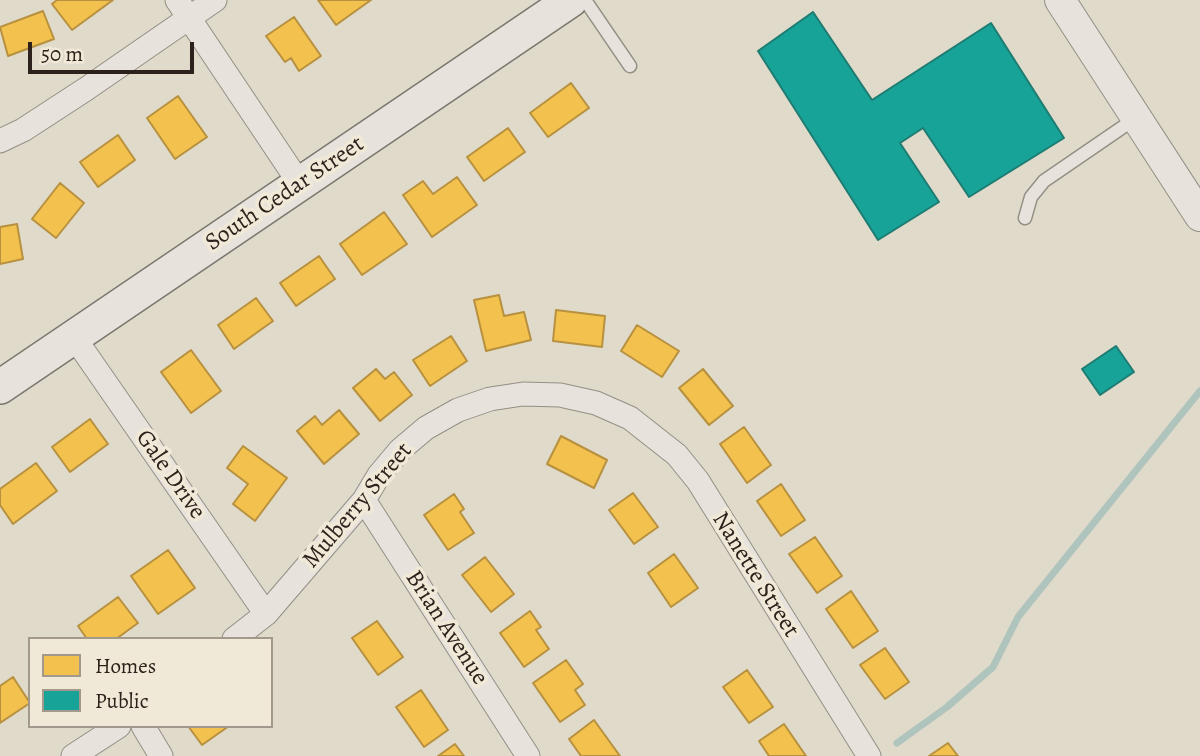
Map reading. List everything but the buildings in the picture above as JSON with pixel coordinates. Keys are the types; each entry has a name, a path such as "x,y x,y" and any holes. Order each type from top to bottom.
{"main road":[{"name":"South Cedar Street","path":"0,387 571,0"}],"street":[{"path":"0,141 55,110 183,9 215,0"},
{"path":"1060,0 1200,216"},
{"path":"183,9 300,184"},
{"name":"Gale Drive","path":"74,337 266,614"},
{"name":"Mulberry Street","path":"237,637 266,614 364,500 379,475 400,450 426,428 458,410 490,399 523,394 560,395 596,403 621,413"},
{"name":"Nanette Street","path":"621,413 655,435 677,455 698,481 869,756"},
{"name":"Brian Avenue","path":"364,500 528,756"},
{"path":"73,756 116,728"},
{"path":"144,728 161,756"}],"lane":[{"path":"585,0 630,66"},
{"path":"1025,218 1031,197 1044,181 1136,118"}],"waterway":[{"path":"897,743 947,707 993,667 1018,617 1200,391"}]}
